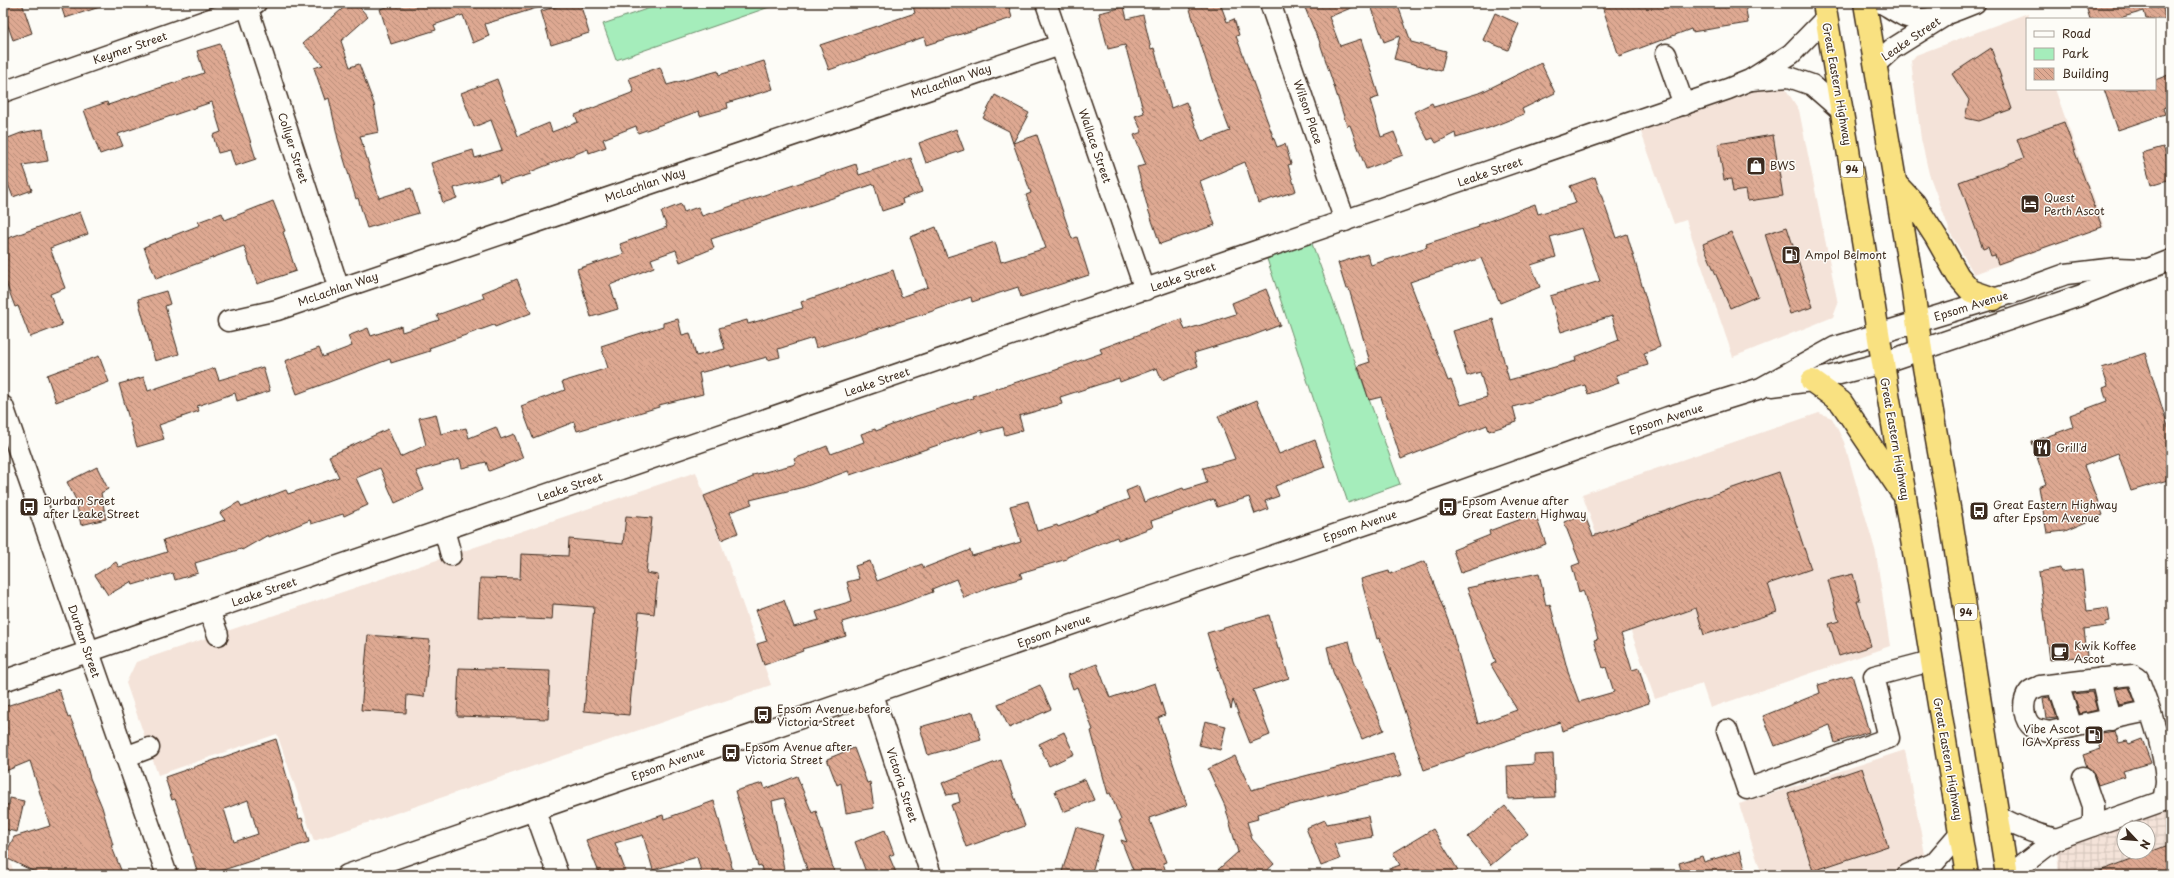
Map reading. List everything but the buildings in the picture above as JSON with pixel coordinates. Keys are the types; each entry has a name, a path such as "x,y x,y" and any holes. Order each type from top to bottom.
{"highway":[{"name":"94","path":"1866,3 1918,322 1921,350 1951,519 2007,875"},
{"name":"Great Eastern Highway","path":"1825,11 1843,112 1882,363 1906,497 1931,661 1967,875"},
{"path":"1895,183 1914,203 1936,236 1958,276 1971,291 1994,299"},
{"path":"1812,382 1841,402 1906,497"}],"street":[{"name":"Wallace Street","path":"1046,3 1145,290"},
{"name":"Wilson Place","path":"1270,3 1345,221"},
{"name":"Leake Street","path":"1882,3 1905,16 1918,18 1947,14"},
{"name":"Leake Street","path":"1876,64 1892,50 1947,14 1975,3"},
{"name":"Keymer Street","path":"3,92 252,5"},
{"name":"Collyer Street","path":"252,5 339,289"},
{"name":"Leake Street","path":"3,681 1684,105 1750,80 1791,54 1825,11"},
{"name":"McLachlan Way","path":"228,321 276,310 1060,44"},
{"path":"1666,54 1684,105"},
{"name":"Leake Street","path":"1750,80 1789,77 1812,85 1843,112"},
{"name":"Epsom Avenue","path":"347,875 535,811 758,732 873,694 1139,601 1411,509 1668,417 1761,388 1812,382 1882,363 2079,296 2144,269 2171,260"},
{"name":"Epsom Avenue","path":"1761,388 1835,347 1994,299 2066,274 2116,268 2144,269"},
{"name":"Durban Street","path":"3,406 167,875"},
{"path":"444,530 451,555"},
{"path":"209,610 218,635"},
{"path":"1727,730 1747,789 1889,738 1874,676 1931,661"},
{"path":"2015,875 2021,866 2056,839 2167,800 2164,761 2138,678 2133,675 2101,678 2040,686 2030,690 2025,699 2024,712 2028,723 2035,729 2049,732 2148,711"},
{"path":"2101,678 2111,720"},
{"path":"2058,684 2072,727"},
{"name":"Victoria Street","path":"873,694 932,875"},
{"path":"125,757 149,748"},
{"path":"2083,777 2093,806 2093,826"},
{"path":"535,811 558,875"},
{"path":"1998,816 2012,825 2056,839"},
{"path":"1907,875 1934,863 1960,833"}],"shaded area":[{"path":"2028,13 2030,18 2026,18 2026,90 2055,90 2104,227 1974,274 1951,234 1929,174 1921,139 1911,61 1916,55"},
{"path":"1771,66 1799,110 1838,304 1833,317 1733,357 1686,220 1674,224 1638,124"},
{"path":"1819,413 1832,418 1844,442 1876,553 1890,646 1710,708 1702,684 1655,699 1582,494"},
{"path":"696,472 771,685 314,841 277,734 158,775 126,683 136,662"},
{"path":"1905,750 1929,875 1762,875 1739,804"},
{"path":"2171,798 2171,875 2059,875 2056,839"},
{"path":"3,842 15,875 3,875"}],"green space":[{"path":"664,3 781,3 616,60 603,24"},
{"path":"1311,241 1400,484 1348,503 1266,256"}],"place":[{"name":"BWS","path":"1756,166"},
{"name":"Quest Perth Ascot","path":"2030,204"},
{"name":"Ampol Belmont","path":"1791,255"},
{"name":"Grill'd","path":"2042,448"},
{"name":"Durban Sreet after Leake Street","path":"29,507"},
{"name":"Epsom Avenue after Great Eastern Highway","path":"1448,507"},
{"name":"Great Eastern Highway after Epsom Avenue","path":"1979,511"},
{"name":"Kwik Koffee Ascot","path":"2060,652"},
{"name":"Epsom Avenue before Victoria Street","path":"763,715"},
{"name":"Vibe Ascot IGA Xpress","path":"2094,735"},
{"name":"Epsom Avenue after Victoria Street","path":"731,753"}]}
